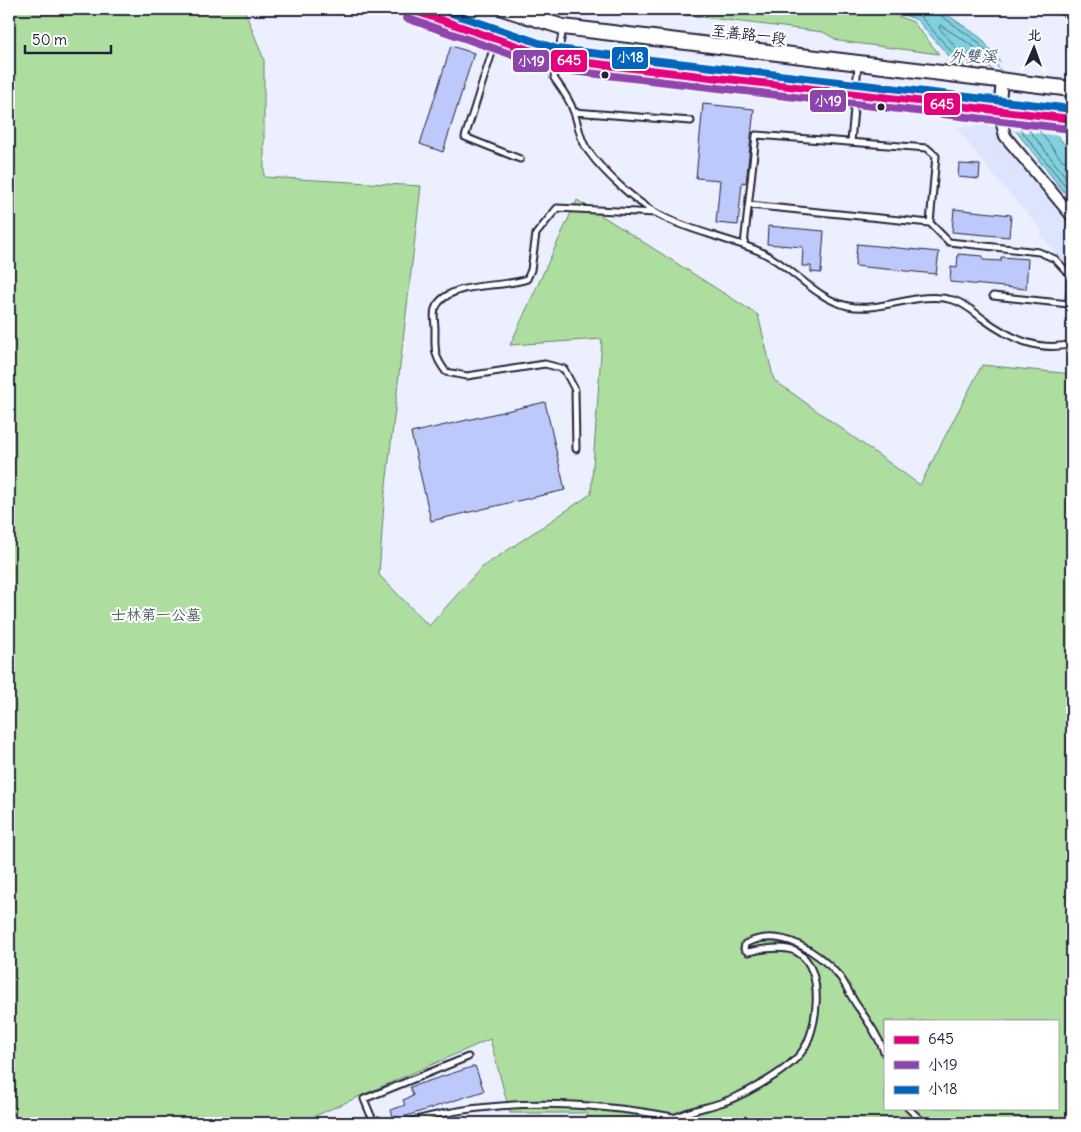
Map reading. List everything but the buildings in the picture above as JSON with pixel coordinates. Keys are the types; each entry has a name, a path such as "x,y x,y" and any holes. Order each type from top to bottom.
{"main road":[{"path":"410,9 556,59 1072,119"},
{"name":"至善路一段","path":"505,9 563,27 1002,82 1072,89"}],"street":[{"path":"1002,82 999,112 1005,136 1072,216"}],"lane":[{"path":"1056,9 1072,15"},
{"path":"563,27 554,78 574,112 578,131 588,151 612,177 656,213 683,226 766,254 832,301 849,306 893,304 914,299 952,300 962,304 1004,334 1020,342 1041,345 1072,344"},
{"path":"497,40 465,137 520,159"},
{"path":"851,142 858,64"},
{"path":"574,112 691,121"},
{"path":"744,245 756,135 927,148 936,156 930,223"},
{"path":"749,205 930,223 949,242 1039,252 1055,259 1070,275 1069,304 993,296"},
{"path":"576,450 575,390 564,369 545,364 467,376 446,372 436,359 434,310 446,295 465,288 516,283 527,279 531,270 536,234 557,208 656,213"},
{"path":"664,1123 674,1117 739,1097 787,1066 801,1054 812,1037 816,1013 816,986 805,960 797,952 782,949 748,952 744,949 745,944 753,939 764,937 786,940 804,946 818,955 841,978 880,1040 884,1051"},
{"path":"374,1123 364,1099 468,1057"},
{"path":"405,1123 432,1115 514,1104 617,1107 674,1117"},
{"path":"910,1110 924,1123"}],"shaded area":[{"path":"1002,125 1072,206 1072,271 1041,236 1041,229 988,169 957,128"}],"green space":[{"name":"士林第一公墓","path":"9,9 244,9 264,60 264,177 421,186 384,503 379,575 429,626 481,568 591,494 602,339 510,345 577,200 758,315 774,380 920,485 982,365 1072,374 1072,1123 590,1123 587,1113 510,1113 490,1039 299,1123 9,1123"},
{"path":"637,9 880,9 913,22 939,54 839,41 823,32"}],"water":[{"name":"外雙溪","path":"890,9 939,9 981,38 1072,154 1072,202 1019,135 917,20"}],"pier":[{"path":"946,56 1004,63 1061,136 1015,131"}],"transit line":[{"name":"645","path":"409,9 555,59 1072,119"},
{"name":"小18","path":"439,9 557,49 1072,109"},
{"name":"小19","path":"406,18 554,69 1071,129"}]}
